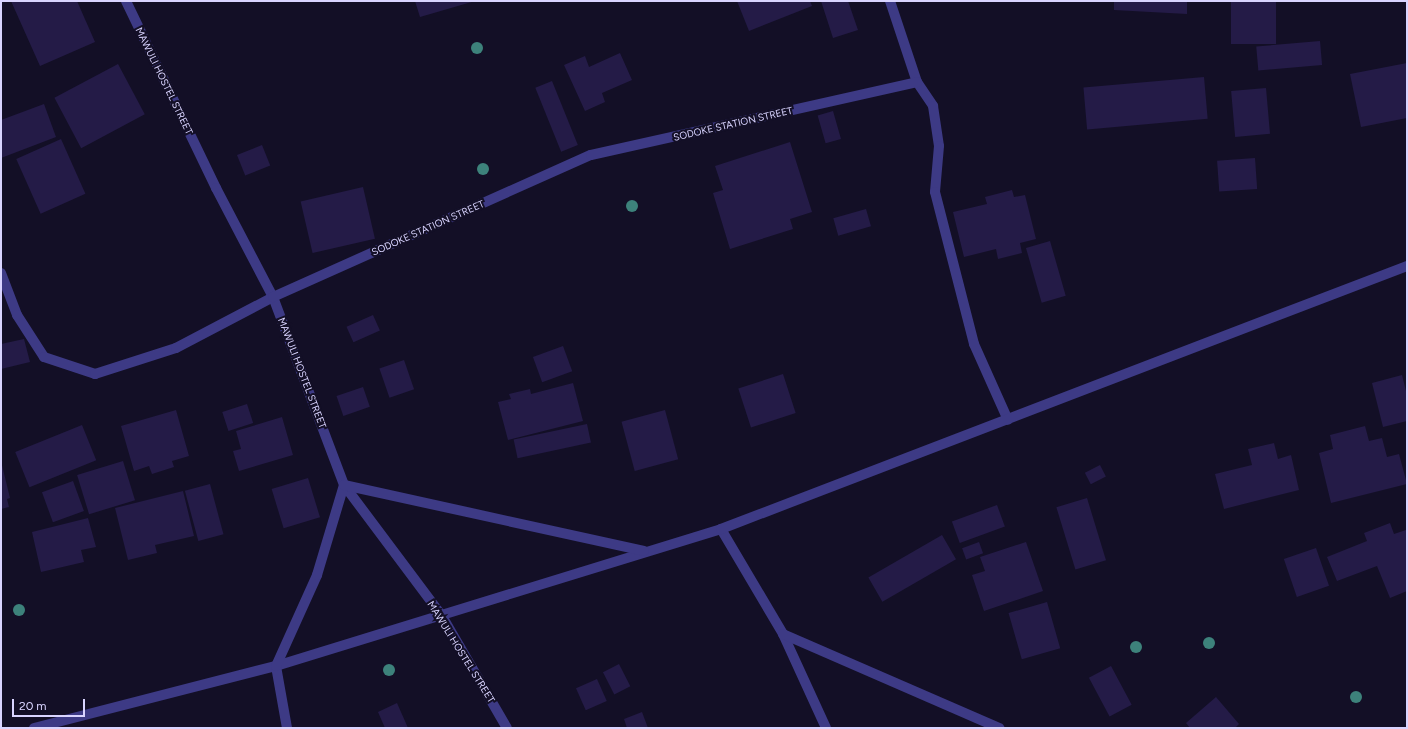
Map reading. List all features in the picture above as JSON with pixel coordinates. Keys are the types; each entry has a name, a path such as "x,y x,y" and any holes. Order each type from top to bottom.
{"street":[{"name":"MAWULI HOSTEL STREET","path":"126,1 216,188 273,297 344,485 442,616 507,728"},
{"path":"890,1 917,82 933,106 939,146 935,192 974,344 1008,420"},
{"name":"SODOKE STATION STREET","path":"1,273 17,315 44,357 95,374 176,348 273,297 591,155 917,82"},
{"path":"34,728 276,666 442,616 644,551 721,529 1407,266"},
{"path":"287,728 276,666 317,575 344,485 644,551"},
{"path":"721,529 783,634 826,728"},
{"path":"783,634 999,728"}],"building":[{"path":"11,1 77,1 95,42 40,66"},
{"path":"415,1 475,1 420,17"},
{"path":"737,1 810,1 812,6 749,31"},
{"path":"821,1 848,1 858,30 833,38"},
{"path":"1114,1 1187,1 1187,14 1114,10"},
{"path":"1231,1 1276,1 1276,44 1231,44"},
{"path":"1320,41 1322,65 1258,70 1256,47"},
{"path":"620,53 632,80 602,93 605,102 585,111 564,65 585,56 589,67"},
{"path":"1407,63 1407,118 1361,127 1350,74"},
{"path":"118,64 145,114 81,148 54,98"},
{"path":"1204,77 1208,119 1087,129 1083,88"},
{"path":"552,81 578,145 561,152 535,88"},
{"path":"1266,88 1270,134 1235,137 1231,91"},
{"path":"44,104 56,137 1,158 1,120"},
{"path":"833,111 841,139 826,143 818,115"},
{"path":"61,139 85,194 41,214 16,159"},
{"path":"790,142 812,212 790,219 793,229 730,249 713,193 723,190 715,166"},
{"path":"262,145 270,165 245,176 237,155"},
{"path":"1255,158 1257,189 1219,192 1217,161"},
{"path":"363,187 375,239 313,253 301,201"},
{"path":"1012,190 1014,197 1025,195 1036,239 1020,243 1022,253 998,259 996,249 964,257 953,212 987,204 985,197"},
{"path":"866,209 871,226 838,236 833,218"},
{"path":"1050,241 1066,296 1042,303 1026,248"},
{"path":"373,315 380,331 353,342 347,327"},
{"path":"24,339 30,362 1,369 1,344"},
{"path":"563,346 572,371 542,382 533,357"},
{"path":"404,360 414,389 390,398 379,368"},
{"path":"783,374 796,413 751,428 738,389"},
{"path":"1402,375 1407,395 1407,421 1383,427 1372,383"},
{"path":"573,383 583,421 508,440 498,402 511,399 509,394 530,389 531,394"},
{"path":"363,387 370,407 343,416 337,396"},
{"path":"247,404 253,423 228,431 222,412"},
{"path":"176,410 189,456 172,461 174,467 152,474 149,466 134,471 121,426"},
{"path":"665,410 678,459 635,471 622,422"},
{"path":"282,417 293,455 239,471 233,451 241,449 236,431"},
{"path":"587,424 591,443 518,458 514,440"},
{"path":"82,425 96,460 29,487 15,452"},
{"path":"1365,426 1369,441 1382,438 1387,457 1399,454 1407,484 1331,503 1319,453 1333,449 1330,435"},
{"path":"1274,443 1278,459 1291,455 1299,490 1224,509 1215,474 1252,465 1248,449"},
{"path":"1,461 10,498 7,499 9,507 1,509"},
{"path":"123,461 135,500 89,514 77,475"},
{"path":"1100,465 1106,477 1091,484 1085,473"},
{"path":"308,478 320,517 284,528 272,489"},
{"path":"73,481 84,511 53,522 42,492"},
{"path":"210,484 223,534 198,541 185,491"},
{"path":"183,491 194,536 155,545 157,553 128,560 115,508"},
{"path":"1087,498 1106,560 1075,570 1056,507"},
{"path":"997,505 1005,527 960,543 952,521"},
{"path":"88,518 96,547 81,550 84,562 41,572 32,532"},
{"path":"1390,523 1394,534 1406,530 1407,532 1407,591 1390,598 1377,566 1337,581 1327,557 1367,541 1364,533"},
{"path":"942,535 956,559 882,602 868,578"},
{"path":"979,542 983,553 966,559 962,548"},
{"path":"1026,542 1043,591 984,611 972,575 985,571 980,557"},
{"path":"1316,548 1329,586 1297,597 1284,559"},
{"path":"1047,602 1060,648 1022,659 1009,613"},
{"path":"619,664 630,686 614,694 603,672"},
{"path":"1111,666 1132,705 1110,717 1089,678"},
{"path":"597,679 607,701 586,710 576,688"},
{"path":"1216,697 1239,724 1235,728 1190,728 1186,723"},
{"path":"397,703 408,728 385,728 378,712"},
{"path":"642,712 648,728 627,728 624,719"}]}
